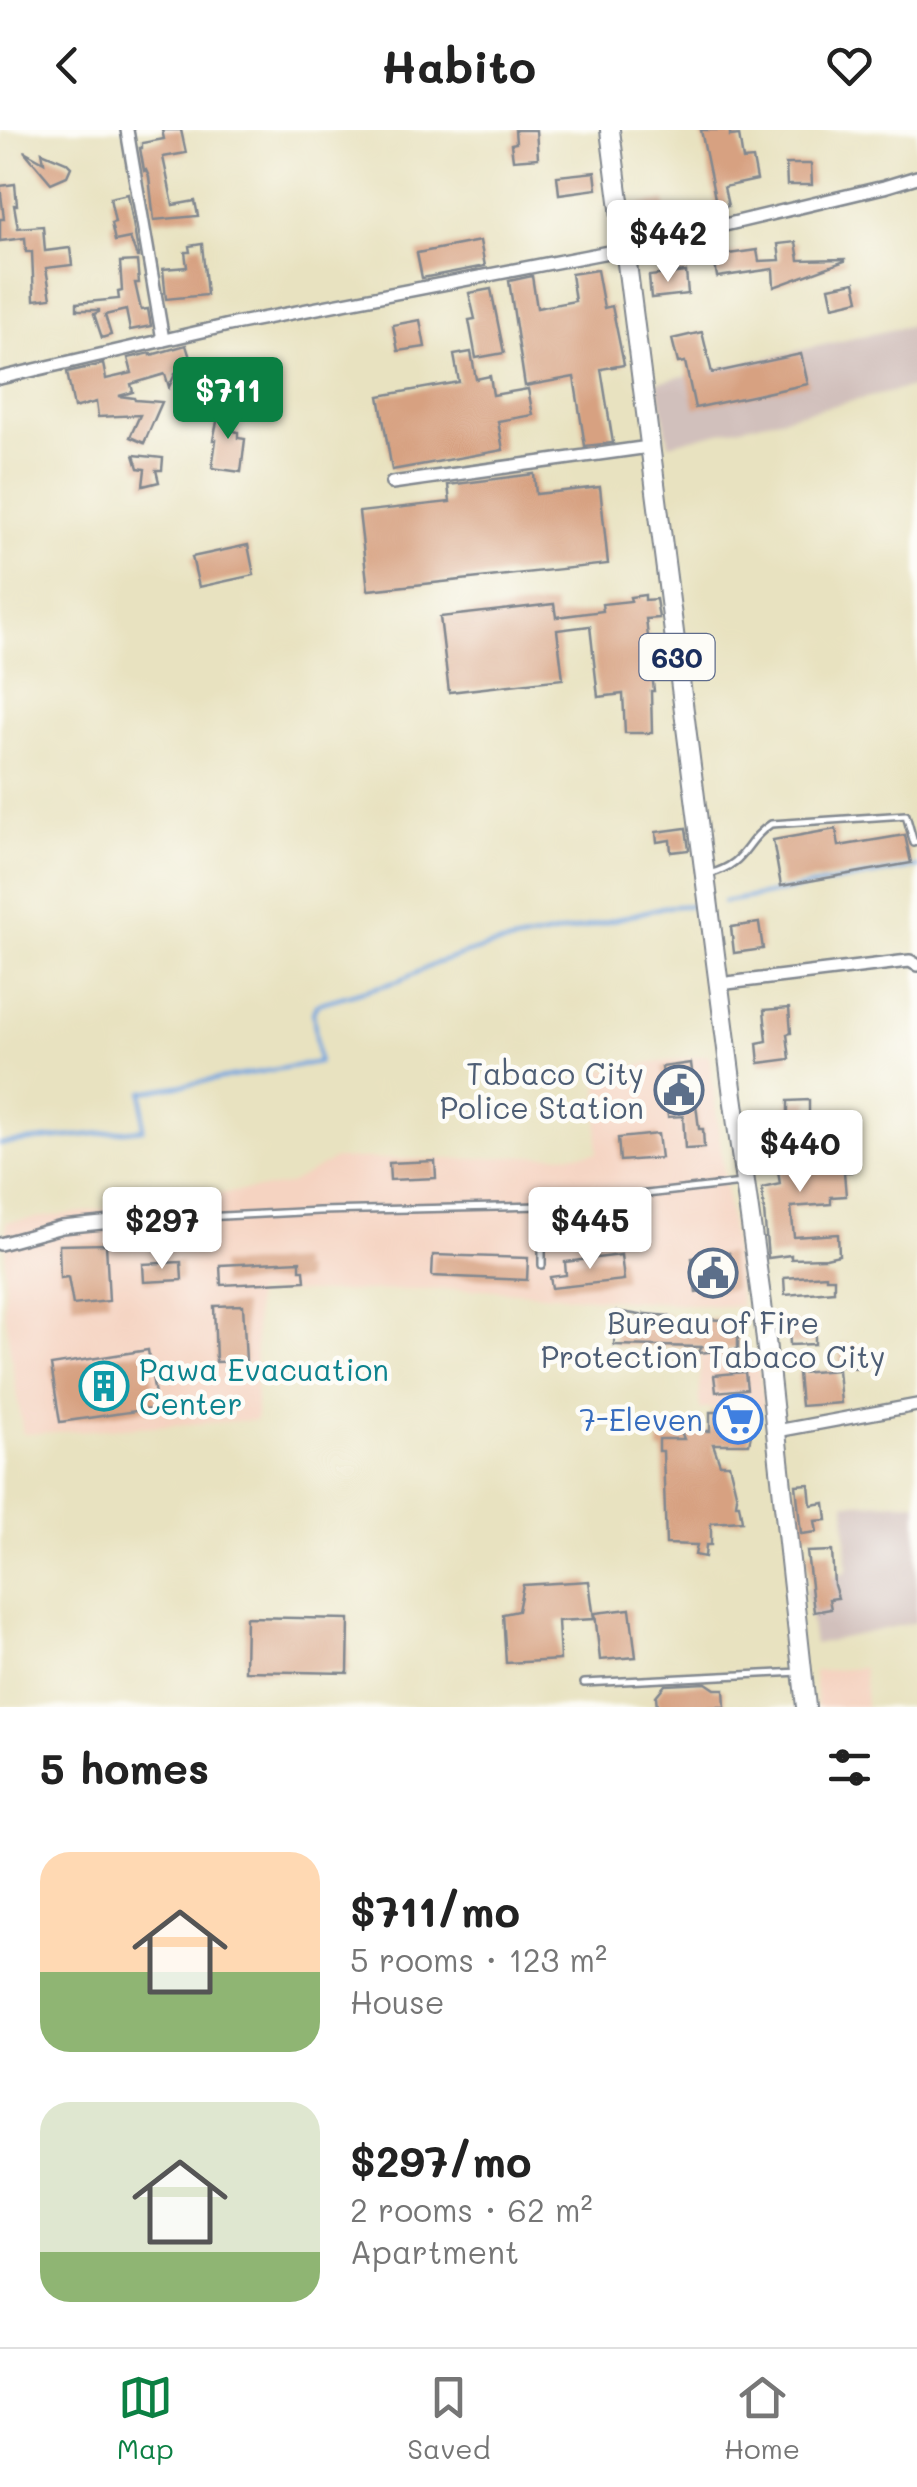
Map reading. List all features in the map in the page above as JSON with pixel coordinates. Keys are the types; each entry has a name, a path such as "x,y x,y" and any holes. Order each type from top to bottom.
{"main road":[{"name":"630","path":"610,130 764,1321 806,1707"}],"street":[{"path":"127,130 162,340"},
{"path":"0,378 324,306 624,249 917,177"},
{"path":"392,484 650,447"},
{"path":"719,984 910,961 917,965"},
{"path":"0,1244 62,1227 122,1221"},
{"path":"776,1431 917,1405"}],"lane":[{"path":"706,874 727,868 771,824 906,815 914,843 917,842"},
{"path":"122,1221 337,1210 542,1206 745,1183"},
{"path":"542,1206 542,1265"},
{"path":"584,1683 802,1672"}],"shaded area":[{"path":"917,324 917,386 669,444 657,382"},
{"path":"709,1055 741,1307 482,1289 255,1293 256,1420 23,1434 4,1310 6,1222 287,1185 335,1159 597,1153 599,1071"},
{"path":"700,1354 757,1355 764,1408 700,1409"},
{"path":"917,1502 917,1622 814,1644 806,1589 847,1571 845,1503"},
{"path":"863,1668 866,1707 817,1707 814,1671"}],"building":[{"path":"162,130 181,130 186,153 163,157 173,205 195,201 198,216 154,220 149,177 140,148 142,143 164,139"},
{"path":"515,130 536,130 538,158 513,160 511,144 516,143"},
{"path":"701,130 730,130 730,136 739,135 743,160 753,159 757,180 724,187 728,206 717,208"},
{"path":"24,151 44,162 42,152 66,162 71,167 67,176 51,183"},
{"path":"786,164 811,164 812,185 787,185"},
{"path":"595,172 597,189 559,194 557,176"},
{"path":"15,184 18,228 43,226 45,251 70,248 72,265 46,268 51,298 34,300 32,252 26,252 25,238 0,241 0,219 4,219 0,186"},
{"path":"128,194 139,257 130,238 115,241 111,223 115,222 110,198"},
{"path":"665,201 668,221 641,225 639,205"},
{"path":"480,241 485,266 422,278 417,253"},
{"path":"796,242 799,260 845,261 774,287 773,269 717,277 714,256 757,250 759,261 780,260 778,244"},
{"path":"202,244 207,295 166,299 163,269 187,267 185,252 190,252 189,246"},
{"path":"137,261 139,283 135,283 141,310 148,309 151,326 130,330 126,310 105,315 111,335 102,338 94,314 99,310 77,310 77,303 119,299 120,262"},
{"path":"597,270 604,308 612,306 624,365 601,369 613,443 585,446 574,377 525,386 509,281 532,276 537,308 575,301 571,274"},
{"path":"686,272 688,294 651,298 649,276"},
{"path":"855,282 859,300 833,306 829,287"},
{"path":"491,289 504,353 476,358 469,320 475,319 469,293"},
{"path":"420,320 425,347 398,351 393,325"},
{"path":"702,332 712,373 801,354 808,384 695,408 685,362 678,363 672,339"},
{"path":"186,345 195,374 176,372 169,387 165,374 131,384 133,392 119,396 162,402 144,443 130,437 140,415 98,417 96,402 74,408 67,372 103,364 106,379 132,373 128,358"},
{"path":"471,352 476,379 490,376 493,395 528,389 533,415 498,421 503,450 392,470 379,396 459,382 454,355"},
{"path":"221,404 235,407 234,431 238,438 245,439 241,472 212,468"},
{"path":"134,455 163,458 162,470 156,470 159,482 143,486 145,469 138,468"},
{"path":"534,474 536,494 600,487 608,564 368,590 359,512 450,502 448,485"},
{"path":"248,545 254,575 199,587 192,557"},
{"path":"645,595 645,600 656,599 659,618 646,619 654,691 652,733 625,733 623,694 598,697 590,626 557,630 563,679 449,692 440,617 554,604 556,617 603,611 602,604 631,601 630,597"},
{"path":"686,828 689,850 671,852 670,840 657,842 656,832"},
{"path":"836,829 839,846 905,835 911,863 781,886 773,840"},
{"path":"759,923 763,949 734,953 731,927"},
{"path":"789,1008 790,1059 759,1063 757,1043 767,1041 764,1010"},
{"name":"Tabaco City Police Station","path":"691,1063 704,1148 685,1149 683,1116 668,1117 662,1067"},
{"path":"809,1100 809,1117 798,1117 804,1146 795,1148 798,1169 830,1169 829,1160 849,1159 851,1172 844,1172 846,1196 831,1197 831,1204 791,1207 794,1237 838,1234 839,1255 768,1258 762,1188 780,1184 776,1158 785,1156 780,1130 788,1128 788,1101"},
{"path":"658,1134 661,1158 620,1161 618,1138"},
{"path":"435,1161 436,1178 390,1180 389,1163"},
{"path":"106,1244 109,1301 73,1305 68,1277 60,1278 59,1245"},
{"name":"Bureau of Fire Protection Tabaco City","path":"729,1253 734,1289 696,1293 692,1258"},
{"path":"433,1255 528,1258 527,1280 432,1276"},
{"path":"621,1255 624,1280 552,1288 550,1277 566,1275 565,1262"},
{"path":"300,1261 305,1281 221,1285 220,1265"},
{"path":"181,1262 182,1280 144,1282 143,1264"},
{"path":"784,1278 834,1278 834,1291 785,1295"},
{"path":"243,1305 246,1361 216,1362 214,1306"},
{"path":"616,1311 669,1316 668,1322 701,1325 701,1319 723,1320 723,1332 738,1330 738,1349 698,1353 702,1347 614,1345"},
{"path":"815,1324 815,1344 790,1345 789,1325"},
{"path":"841,1344 860,1345 859,1354 867,1354 866,1369 839,1366"},
{"name":"Pawa Evacuation Center","path":"148,1350 157,1408 60,1422 51,1365"},
{"path":"838,1370 841,1403 801,1406 798,1373"},
{"path":"745,1372 747,1389 716,1392 714,1375"},
{"path":"710,1412 743,1412 743,1432 751,1435 749,1444 713,1444 720,1464 729,1464 742,1521 711,1523 711,1545 706,1545 705,1557 695,1555 697,1545 666,1544 663,1451 659,1451 659,1439 684,1439 681,1431 710,1431"},
{"path":"809,1484 811,1505 825,1503 827,1520 815,1521 817,1532 801,1534 796,1485"},
{"path":"832,1551 838,1598 829,1599 831,1609 814,1612 807,1552"},
{"path":"589,1581 594,1619 558,1621 560,1660 506,1663 503,1614 518,1611 523,1585"},
{"path":"630,1609 636,1657 600,1660 595,1613"},
{"path":"246,1617 349,1619 348,1673 245,1671"},
{"path":"706,1683 724,1689 725,1707 657,1707 656,1696 665,1685"}],"waterway":[{"path":"724,902 917,867"},
{"path":"0,1144 143,1129 143,1092 319,1062 313,1012 317,1004 399,981 437,963 487,947 663,907 695,905"}],"place":[{"name":"Tabaco City Police Station","path":"679,1090"},
{"name":"Bureau of Fire Protection Tabaco City","path":"713,1273"},
{"name":"Pawa Evacuation Center","path":"104,1386"},
{"name":"7-Eleven","path":"738,1419"}]}
